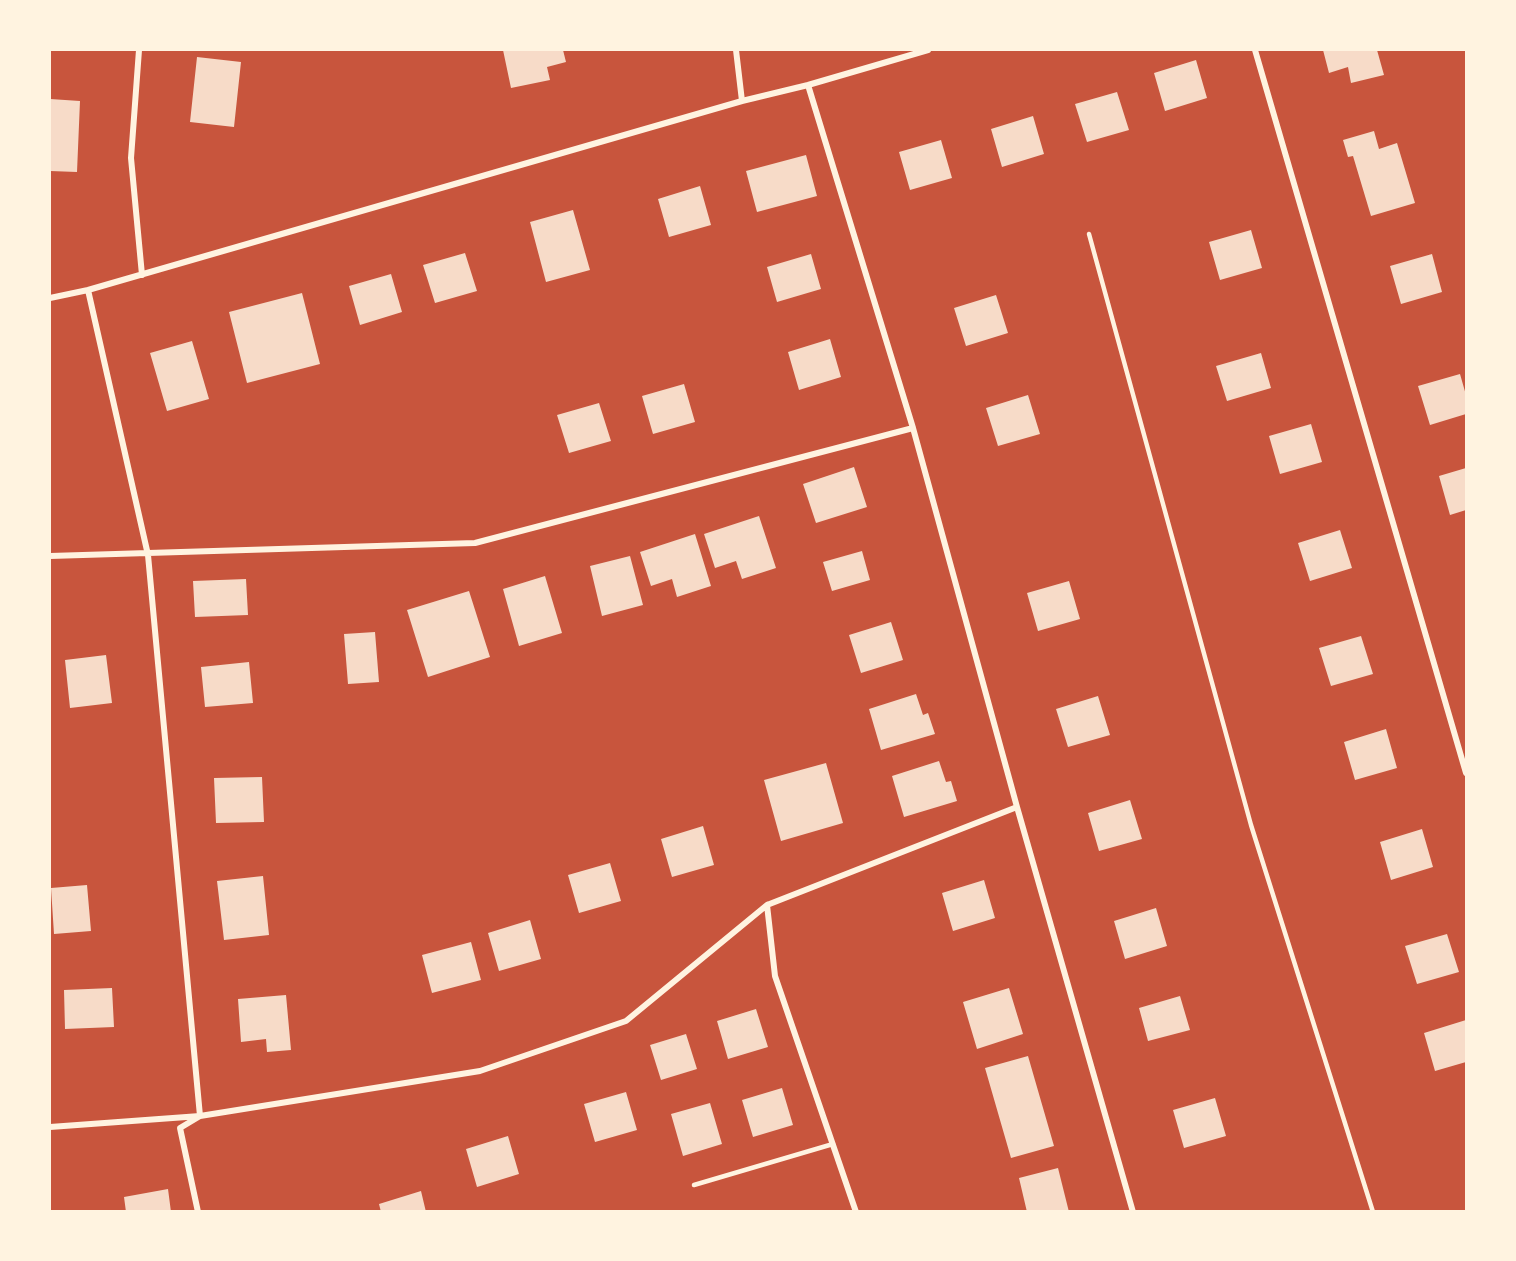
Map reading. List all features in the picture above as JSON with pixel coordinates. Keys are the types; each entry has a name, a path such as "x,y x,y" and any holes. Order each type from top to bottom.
{"street":[{"path":"139,50 131,158 142,275"},
{"path":"736,50 742,101"},
{"path":"50,298 142,275 742,101 808,85 927,50"},
{"path":"1255,50 1467,773"},
{"path":"808,85 913,428 1017,807 1133,1212"},
{"path":"88,290 148,555 200,1116"},
{"path":"50,556 148,555 475,543 913,428"},
{"path":"50,1127 200,1116 480,1071 626,1021 767,905 1017,807"},
{"path":"767,905 775,976 856,1212"},
{"path":"198,1212 180,1128 200,1116"}],"lane":[{"path":"1089,234 1251,825 1373,1212"},
{"path":"694,1185 833,1144"}],"building":[{"path":"503,50 563,50 566,62 547,67 550,80 511,88"},
{"path":"1323,50 1377,50 1384,75 1351,83 1348,67 1329,73"},
{"path":"197,57 241,62 234,127 190,122"},
{"path":"1196,60 1207,98 1165,111 1154,73"},
{"path":"1117,92 1129,130 1087,142 1075,104"},
{"path":"50,99 80,101 77,172 50,171"},
{"path":"1033,116 1044,154 1002,167 991,129"},
{"path":"1374,131 1379,149 1397,143 1415,203 1371,216 1353,156 1348,157 1343,140"},
{"path":"941,140 952,178 910,190 899,152"},
{"path":"806,155 817,196 757,212 746,171"},
{"path":"700,186 711,225 669,237 658,199"},
{"path":"573,210 590,270 546,282 530,222"},
{"path":"1251,230 1262,268 1220,280 1209,242"},
{"path":"465,253 477,291 435,303 423,265"},
{"path":"811,254 821,289 777,302 767,267"},
{"path":"1432,254 1442,292 1401,304 1390,266"},
{"path":"391,274 402,312 360,325 349,286"},
{"path":"302,293 320,364 247,383 229,312"},
{"path":"996,295 1008,333 966,346 954,308"},
{"path":"830,339 841,377 799,390 788,352"},
{"path":"192,341 209,399 167,411 150,353"},
{"path":"1261,353 1271,388 1227,401 1216,366"},
{"path":"1460,374 1466,395 1466,414 1430,425 1418,386"},
{"path":"684,384 695,422 653,434 642,396"},
{"path":"1028,395 1040,434 998,446 986,408"},
{"path":"599,403 611,441 569,453 557,415"},
{"path":"1311,424 1322,462 1280,474 1269,436"},
{"path":"854,467 867,507 816,523 803,484"},
{"path":"1466,468 1466,510 1450,515 1439,476"},
{"path":"759,516 776,568 742,579 736,561 715,568 704,534"},
{"path":"1340,530 1352,568 1310,581 1298,543"},
{"path":"695,534 711,586 677,597 672,579 651,586 640,552"},
{"path":"862,551 870,580 832,591 823,562"},
{"path":"630,556 643,605 602,616 590,566"},
{"path":"545,576 562,633 519,646 503,589"},
{"path":"246,579 248,615 195,617 193,581"},
{"path":"1069,581 1080,619 1038,631 1027,593"},
{"path":"469,591 490,657 428,677 407,610"},
{"path":"891,622 903,660 861,673 849,635"},
{"path":"375,632 379,682 348,684 344,634"},
{"path":"1361,636 1373,674 1331,686 1319,648"},
{"path":"106,655 112,703 70,708 65,660"},
{"path":"249,662 253,703 205,707 201,667"},
{"path":"916,694 923,715 928,713 935,734 881,750 869,709"},
{"path":"1098,696 1110,735 1068,747 1056,709"},
{"path":"1386,729 1397,768 1355,780 1344,742"},
{"path":"939,761 946,782 951,781 957,801 904,817 892,776"},
{"path":"826,763 843,823 781,841 764,780"},
{"path":"262,777 264,822 216,823 214,778"},
{"path":"1130,800 1142,839 1099,851 1088,813"},
{"path":"703,826 714,865 672,877 661,839"},
{"path":"1422,829 1433,867 1391,880 1380,842"},
{"path":"610,863 621,901 579,913 568,875"},
{"path":"263,876 269,935 224,940 217,881"},
{"path":"984,880 995,918 953,931 942,893"},
{"path":"87,885 91,931 54,934 51,888"},
{"path":"1156,908 1167,946 1125,959 1114,921"},
{"path":"530,920 541,959 499,971 488,933"},
{"path":"1447,934 1459,972 1417,984 1405,946"},
{"path":"471,942 481,980 432,993 422,955"},
{"path":"112,988 114,1027 65,1029 64,990"},
{"path":"1009,988 1023,1034 977,1049 963,1002"},
{"path":"286,995 291,1050 267,1052 266,1039 241,1042 238,999"},
{"path":"1180,996 1190,1030 1148,1041 1139,1008"},
{"path":"756,1009 768,1047 728,1059 717,1021"},
{"path":"1466,1020 1466,1062 1435,1071 1424,1033"},
{"path":"686,1034 697,1069 661,1080 650,1045"},
{"path":"1028,1056 1054,1146 1011,1158 985,1068"},
{"path":"782,1088 793,1125 753,1137 742,1100"},
{"path":"626,1092 637,1130 595,1142 584,1104"},
{"path":"1215,1098 1226,1136 1184,1148 1173,1110"},
{"path":"710,1103 722,1144 683,1156 671,1114"},
{"path":"508,1136 519,1174 477,1187 466,1149"},
{"path":"1058,1168 1069,1212 1027,1212 1019,1178"},
{"path":"168,1189 171,1212 126,1212 124,1197"},
{"path":"421,1191 426,1212 381,1212 379,1204"}]}
